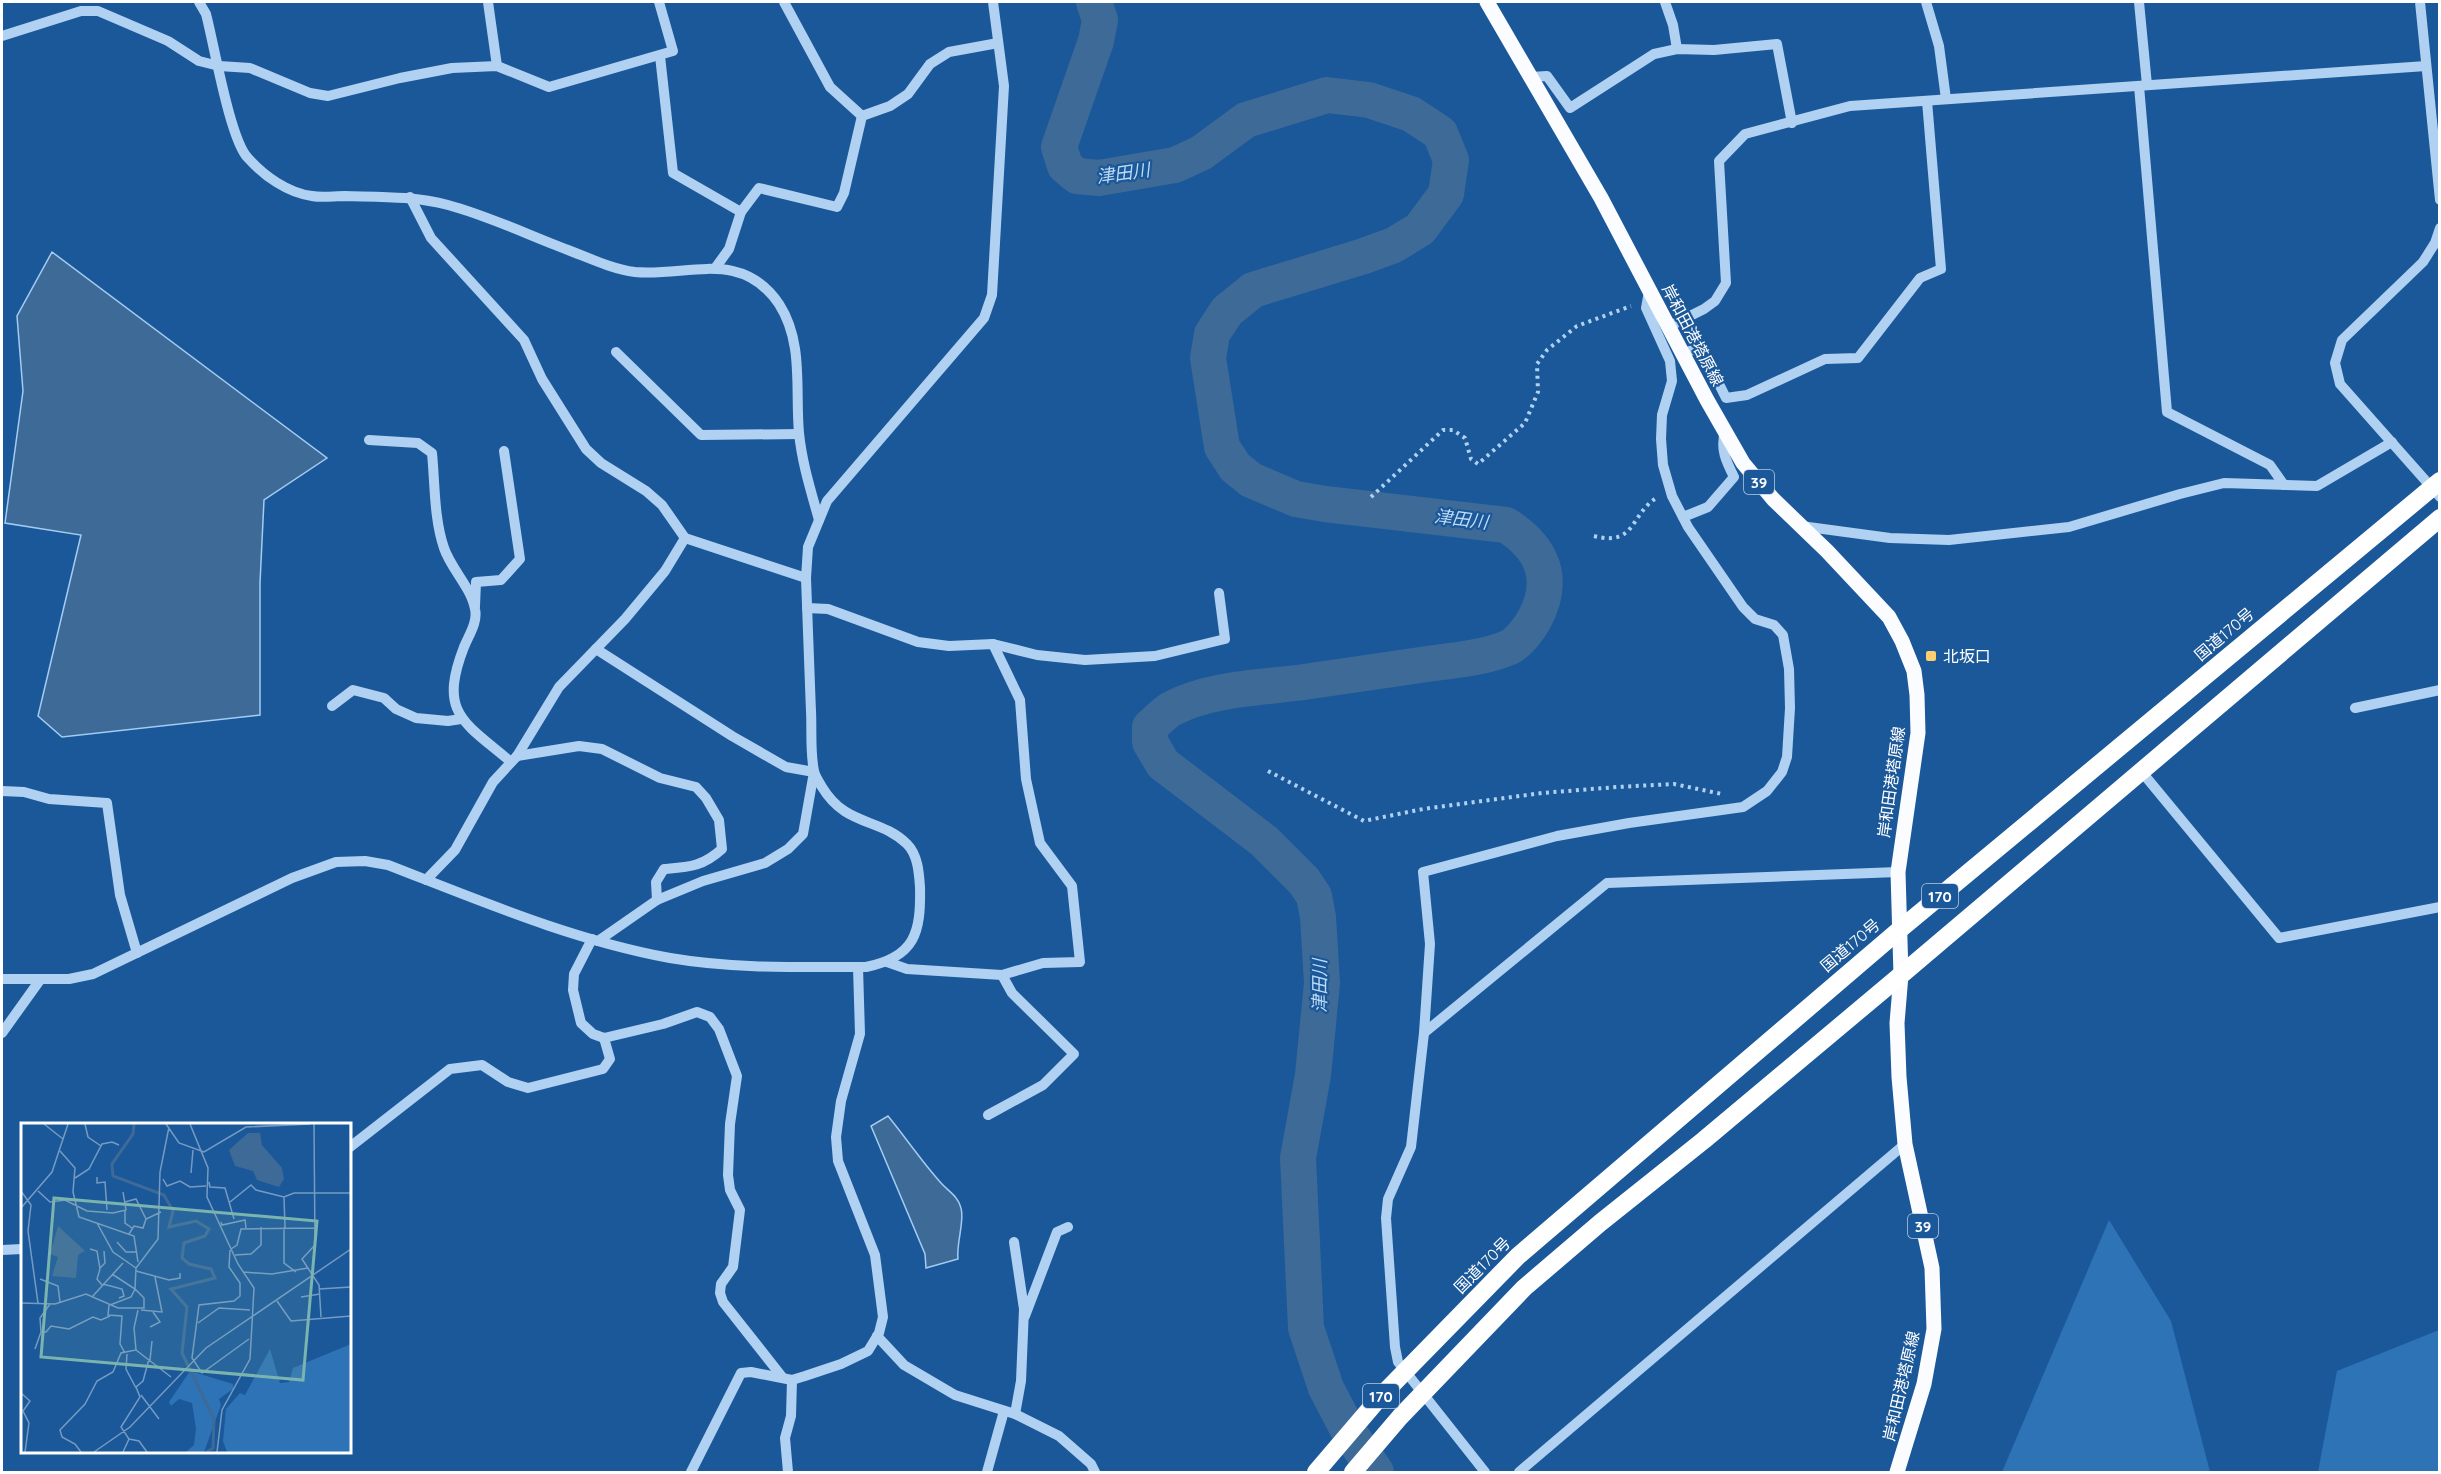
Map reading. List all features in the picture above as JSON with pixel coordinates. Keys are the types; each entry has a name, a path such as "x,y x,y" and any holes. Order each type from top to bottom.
{"highway":[{"name":"国道170号","path":"1316,1473 1381,1396 1518,1256 1898,931 2437,488"},
{"name":"170","path":"1353,1473 1400,1417 1524,1288 1900,975 2439,518"}],"main road":[{"name":"岸和田港塔原線","path":"1487,2 1601,198 1648,295 1725,432 1751,472 1773,499 1857,581 1889,617 1914,671 1918,733 1898,872 1900,975 1897,1023 1898,1066 1905,1144 1932,1268 1934,1329 1924,1384 1897,1473"}],"street":[{"path":"199,2 206,14 236,137 245,156 263,174 287,188 311,196 410,197 448,205 594,261 635,272 716,267 739,273 762,286 779,304 792,332 798,361 799,434 803,462 819,520"},
{"path":"488,2 496,66"},
{"path":"2,36 81,11 98,11 168,41 200,61 219,66 250,68 310,93 328,96 452,68 496,66 549,87 673,51 659,2"},
{"path":"784,2 830,87 862,116"},
{"path":"788,1473 786,1438 791,1416 788,1379 723,1302 720,1293 721,1284 733,1267 740,1210 730,1190 728,1175 730,1124 736,1076 719,1029 710,1017 697,1012 663,1024 604,1038 593,1034 581,1023 573,990 574,974 595,940 657,900 703,881 765,863 788,849 803,834 814,772 806,578 808,547 827,501 984,318 992,295 1004,86 993,2"},
{"path":"1665,2 1673,24 1677,49"},
{"path":"1926,2 1939,46 1946,99"},
{"path":"2139,2 2167,412 2270,465 2284,485"},
{"path":"2420,2 2439,200"},
{"path":"862,116 890,106 908,94 930,64 949,52 998,43"},
{"path":"1531,77 1548,76 1570,108 1654,54 1677,49 1714,50 1776,44 1792,123"},
{"path":"660,56 672,173 741,212"},
{"path":"1668,327 1715,301 1726,283 1719,161 1745,134 1850,106 2426,66"},
{"path":"1682,353 1701,348 1726,398 1748,395 1825,359 1858,358 1920,278 1941,269 1927,101"},
{"path":"716,267 729,249 741,212 759,189 837,207 844,193 862,116"},
{"path":"410,197 431,238 524,340 542,379 586,449 601,463 646,491 662,505 685,538 806,578"},
{"path":"2437,488 2340,384 2336,363 2342,340 2423,262 2435,243 2439,228"},
{"path":"1485,1473 1398,1362 1395,1347 1386,1218 1388,1199 1411,1147 1424,1033 1430,944 1423,872 1557,836 1743,807 1767,791 1782,772 1787,757 1790,708 1789,669 1782,634 1774,625 1755,619 1743,607 1683,517 1670,491 1663,465 1660,439 1662,415 1672,381 1670,361 1646,308 1648,295"},
{"path":"616,352 701,435 799,434"},
{"path":"1683,517 1708,507 1734,477 1724,456 1722,444 1725,432"},
{"path":"369,440 418,443 432,453 440,532 444,549 475,606"},
{"path":"1801,526 1890,538 1949,540 2012,535 2069,527 2224,483 2317,486 2392,442"},
{"path":"504,451 520,559 501,580 476,582 476,618 454,677 455,708 461,719 514,759 579,746 602,749 660,778 696,787 706,798 719,820 722,849 709,861 693,866 664,869 657,882 657,900"},
{"path":"426,879 455,850 493,782 514,759 559,687 665,571 685,538"},
{"path":"807,608 828,609 918,642 949,646 993,644 1037,654 1085,660 1155,656 1225,639 1219,593"},
{"path":"887,962 907,969 1002,975 1043,963 1080,962 1072,886 1040,843 1026,779 1020,700 993,644"},
{"path":"2,979 69,980 93,974 292,878 336,862 365,861 388,865 554,928 670,958 727,965 858,967 887,962 898,955 913,939 921,918 916,859 908,845 887,830 855,819 837,806 814,772 786,767 596,649"},
{"path":"332,706 353,690 384,698 396,709 416,718 448,721 461,719"},
{"path":"2355,708 2439,690"},
{"path":"2141,771 2279,938 2439,907"},
{"path":"2,791 24,792 49,799 107,803 120,895 137,953"},
{"path":"1424,1033 1607,883 1898,872"},
{"path":"691,1473 741,1373 751,1372 788,1379 841,1364 859,1356 868,1351 877,1336 883,1317 876,1255 838,1161 836,1137 842,1101 860,1034 858,967"},
{"path":"988,1115 1043,1085 1074,1054 1012,993 1002,975"},
{"path":"2,1033 40,980"},
{"path":"351,1146 450,1069 482,1065 508,1082 528,1088 603,1069 610,1059 604,1038"},
{"path":"1519,1473 1905,1144"},
{"path":"1023,1322 1057,1232 1068,1227"},
{"path":"987,1473 1021,1381 1023,1309 1014,1242"},
{"path":"2,1250 21,1249"},
{"path":"877,1336 904,1365 930,1382 955,1395 1010,1413 1059,1436 1091,1464 1095,1473"}],"path":[{"path":"1371,497 1443,430 1453,430 1465,438 1471,459 1478,464 1525,423 1538,392 1537,364 1547,350 1577,326 1648,295"},
{"path":"1594,536 1610,540 1626,533 1635,524 1643,508 1670,491"},
{"path":"1268,771 1364,821 1434,807 1542,793 1674,784 1753,801"}],"shaded area":[{"path":"52,252 327,458 264,500 260,583 260,715 62,737 38,716 81,535 5,523 23,391 17,316"},
{"path":"888,1116 927,1167 960,1204 962,1219 958,1259 926,1268 925,1254 871,1126"},
{"path":"2109,1220 2171,1321 2210,1472 2002,1472"},
{"path":"2439,1330 2439,1472 2318,1472 2337,1371"}],"waterway":[{"name":"津田川","path":"1094,2 1100,20 1096,41 1059,147 1065,166 1077,176 1099,178 1175,165 1201,153 1246,120 1327,95 1369,100 1411,114 1440,133 1451,160 1446,194 1420,229 1394,245 1364,256 1253,290 1227,311 1212,334 1208,358 1222,447 1235,467 1251,480 1296,499 1506,525 1529,544 1537,555 1545,578 1541,605 1532,624 1524,635 1510,647 1482,656 1219,693 1186,702 1171,709 1150,727 1150,742 1163,764 1264,841 1304,881 1314,896 1318,917 1322,983 1313,1075 1298,1158 1306,1328 1326,1388 1349,1432 1376,1472"}],"place":[{"name":"北坂口","path":"1931,656"}]}
